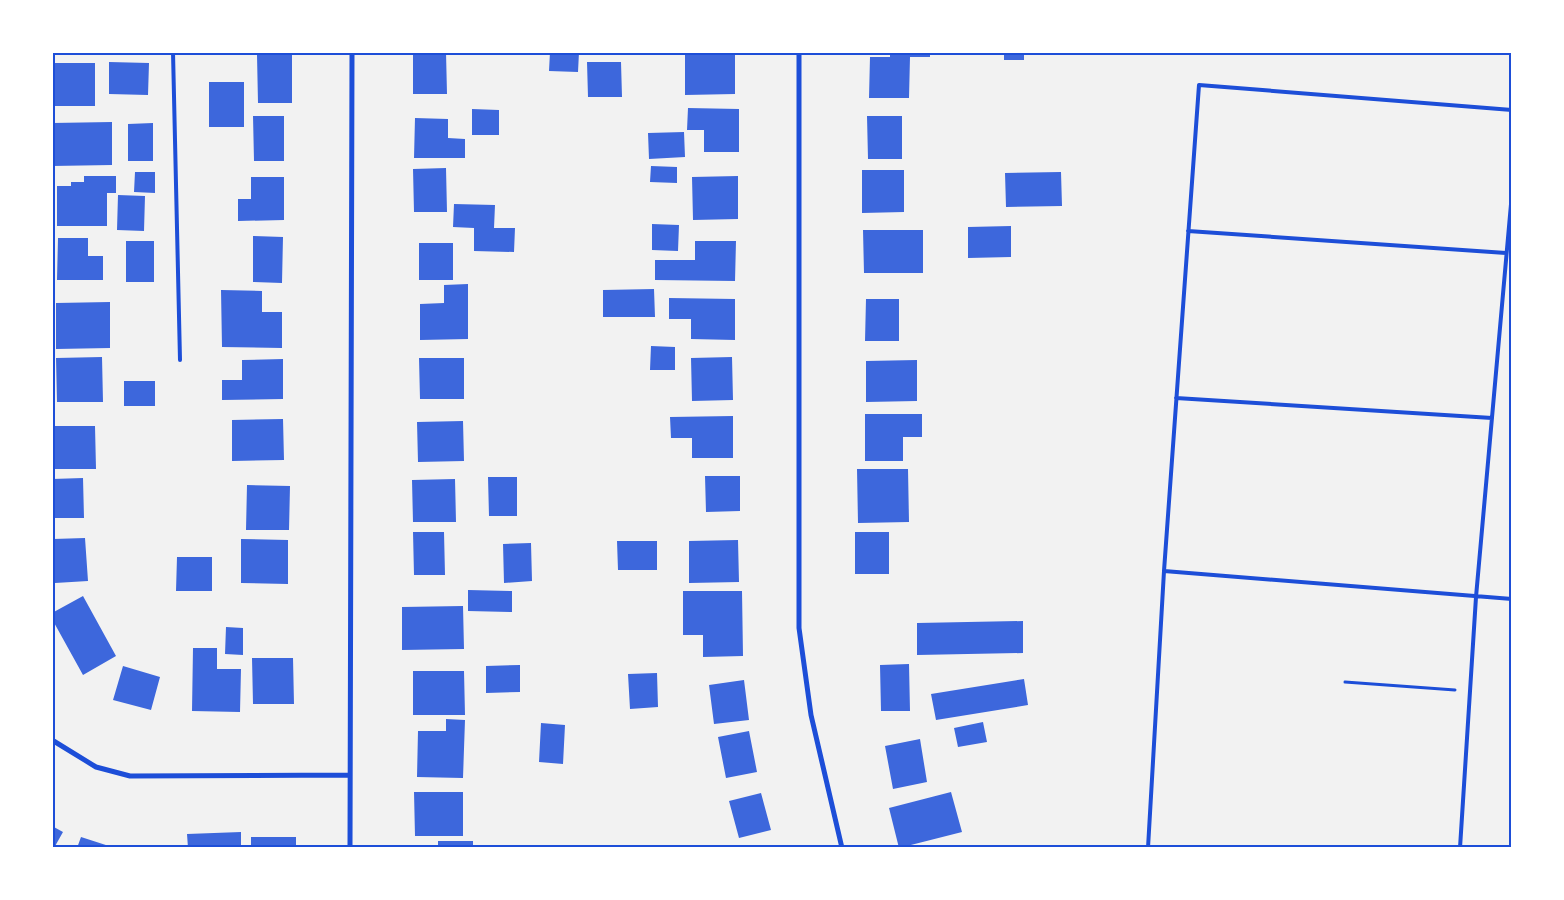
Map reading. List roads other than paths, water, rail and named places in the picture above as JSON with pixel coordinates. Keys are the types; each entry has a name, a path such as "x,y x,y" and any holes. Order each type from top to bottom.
{"street":[{"path":"350,848 352,52"},
{"path":"799,52 799,628 811,715 842,848"},
{"path":"52,740 96,767 130,776 350,775"}],"lane":[{"path":"173,52 180,360"},
{"path":"1148,848 1164,571 1199,85 1512,110"},
{"path":"1460,848 1476,597 1512,193"},
{"path":"1188,231 1506,254"},
{"path":"1176,398 1492,418"},
{"path":"1164,571 1512,599"}]}
